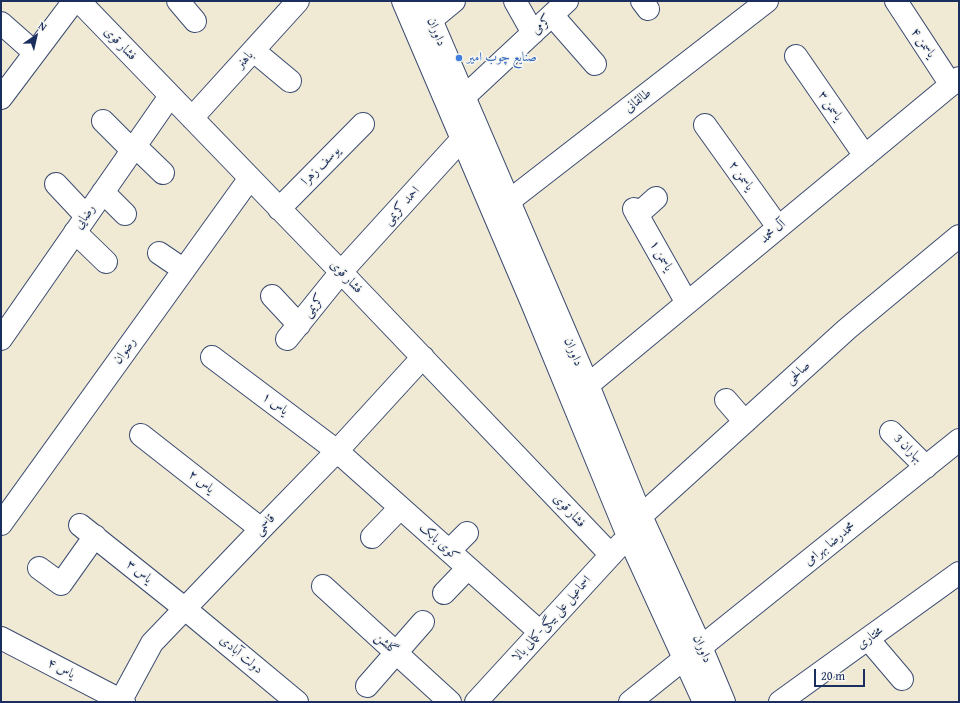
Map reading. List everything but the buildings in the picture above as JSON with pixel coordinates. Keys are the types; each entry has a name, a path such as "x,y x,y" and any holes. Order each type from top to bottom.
{"street":[{"path":"1,98 74,1"},
{"name":"فشار قوی","path":"79,1 423,357 611,555"},
{"path":"178,1 194,21"},
{"name":"باهنر","path":"192,118 298,1"},
{"name":"داوران","path":"403,1 462,140 542,301 588,385 642,516 693,653 704,702"},
{"path":"427,10 454,1"},
{"path":"515,1 533,33"},
{"name":"طالقانی","path":"509,201 766,1"},
{"name":"یاسمن ۴","path":"896,1 955,82"},
{"path":"559,8 595,64"},
{"name":"کرمی","path":"464,97 559,8"},
{"name":"داوران","path":"427,10 509,201 542,301 628,536 693,653 724,702"},
{"path":"1,23 35,53"},
{"path":"254,51 290,81"},
{"name":"یاسمن ۳","path":"796,56 865,156"},
{"name":"آل محمد","path":"588,385 955,82"},
{"name":"رضایی","path":"1,339 170,96"},
{"path":"103,121 163,173"},
{"name":"یوسف زهرا","path":"279,209 363,124"},
{"name":"یاسمن ۲","path":"705,124 778,227"},
{"name":"احمد کریمی","path":"341,272 462,140"},
{"name":"رضوان","path":"1,524 250,178"},
{"path":"56,184 80,224 106,262"},
{"path":"103,192 125,214"},
{"name":"یاسمن ۱","path":"656,198 636,212 687,303"},
{"name":"صالحی","path":"642,516 847,329 959,236"},
{"path":"159,253 184,270"},
{"name":"کریمی","path":"272,296 293,332 341,272"},
{"name":"قاسمی","path":"122,701 152,643 184,608 337,451 423,357"},
{"name":"یاس ۱","path":"212,358 337,451"},
{"path":"726,400 745,422"},
{"name":"بهاران 3","path":"891,432 926,467"},
{"name":"یاس ۲","path":"141,435 261,529"},
{"name":"محمدرضا بهرامی","path":"630,702 959,440"},
{"name":"کوی بابک","path":"337,451 540,632"},
{"path":"372,537 400,508"},
{"name":"یاس ۳","path":"39,568 61,584 87,530 184,608"},
{"path":"449,551 467,533"},
{"name":"اسماعیل علی بیگی-کمالی بالا","path":"476,702 628,536"},
{"path":"444,593 468,568"},
{"name":"مختاری","path":"787,700 959,573"},
{"name":"گلشن","path":"323,586 450,702"},
{"name":"دولت آبادی","path":"184,608 297,702"},
{"path":"367,686 423,622"},
{"name":"یاس ۴","path":"1,638 122,701"},
{"path":"868,639 902,679"}],"place":[{"name":"صنایع چوب امیر","path":"459,58"}]}
